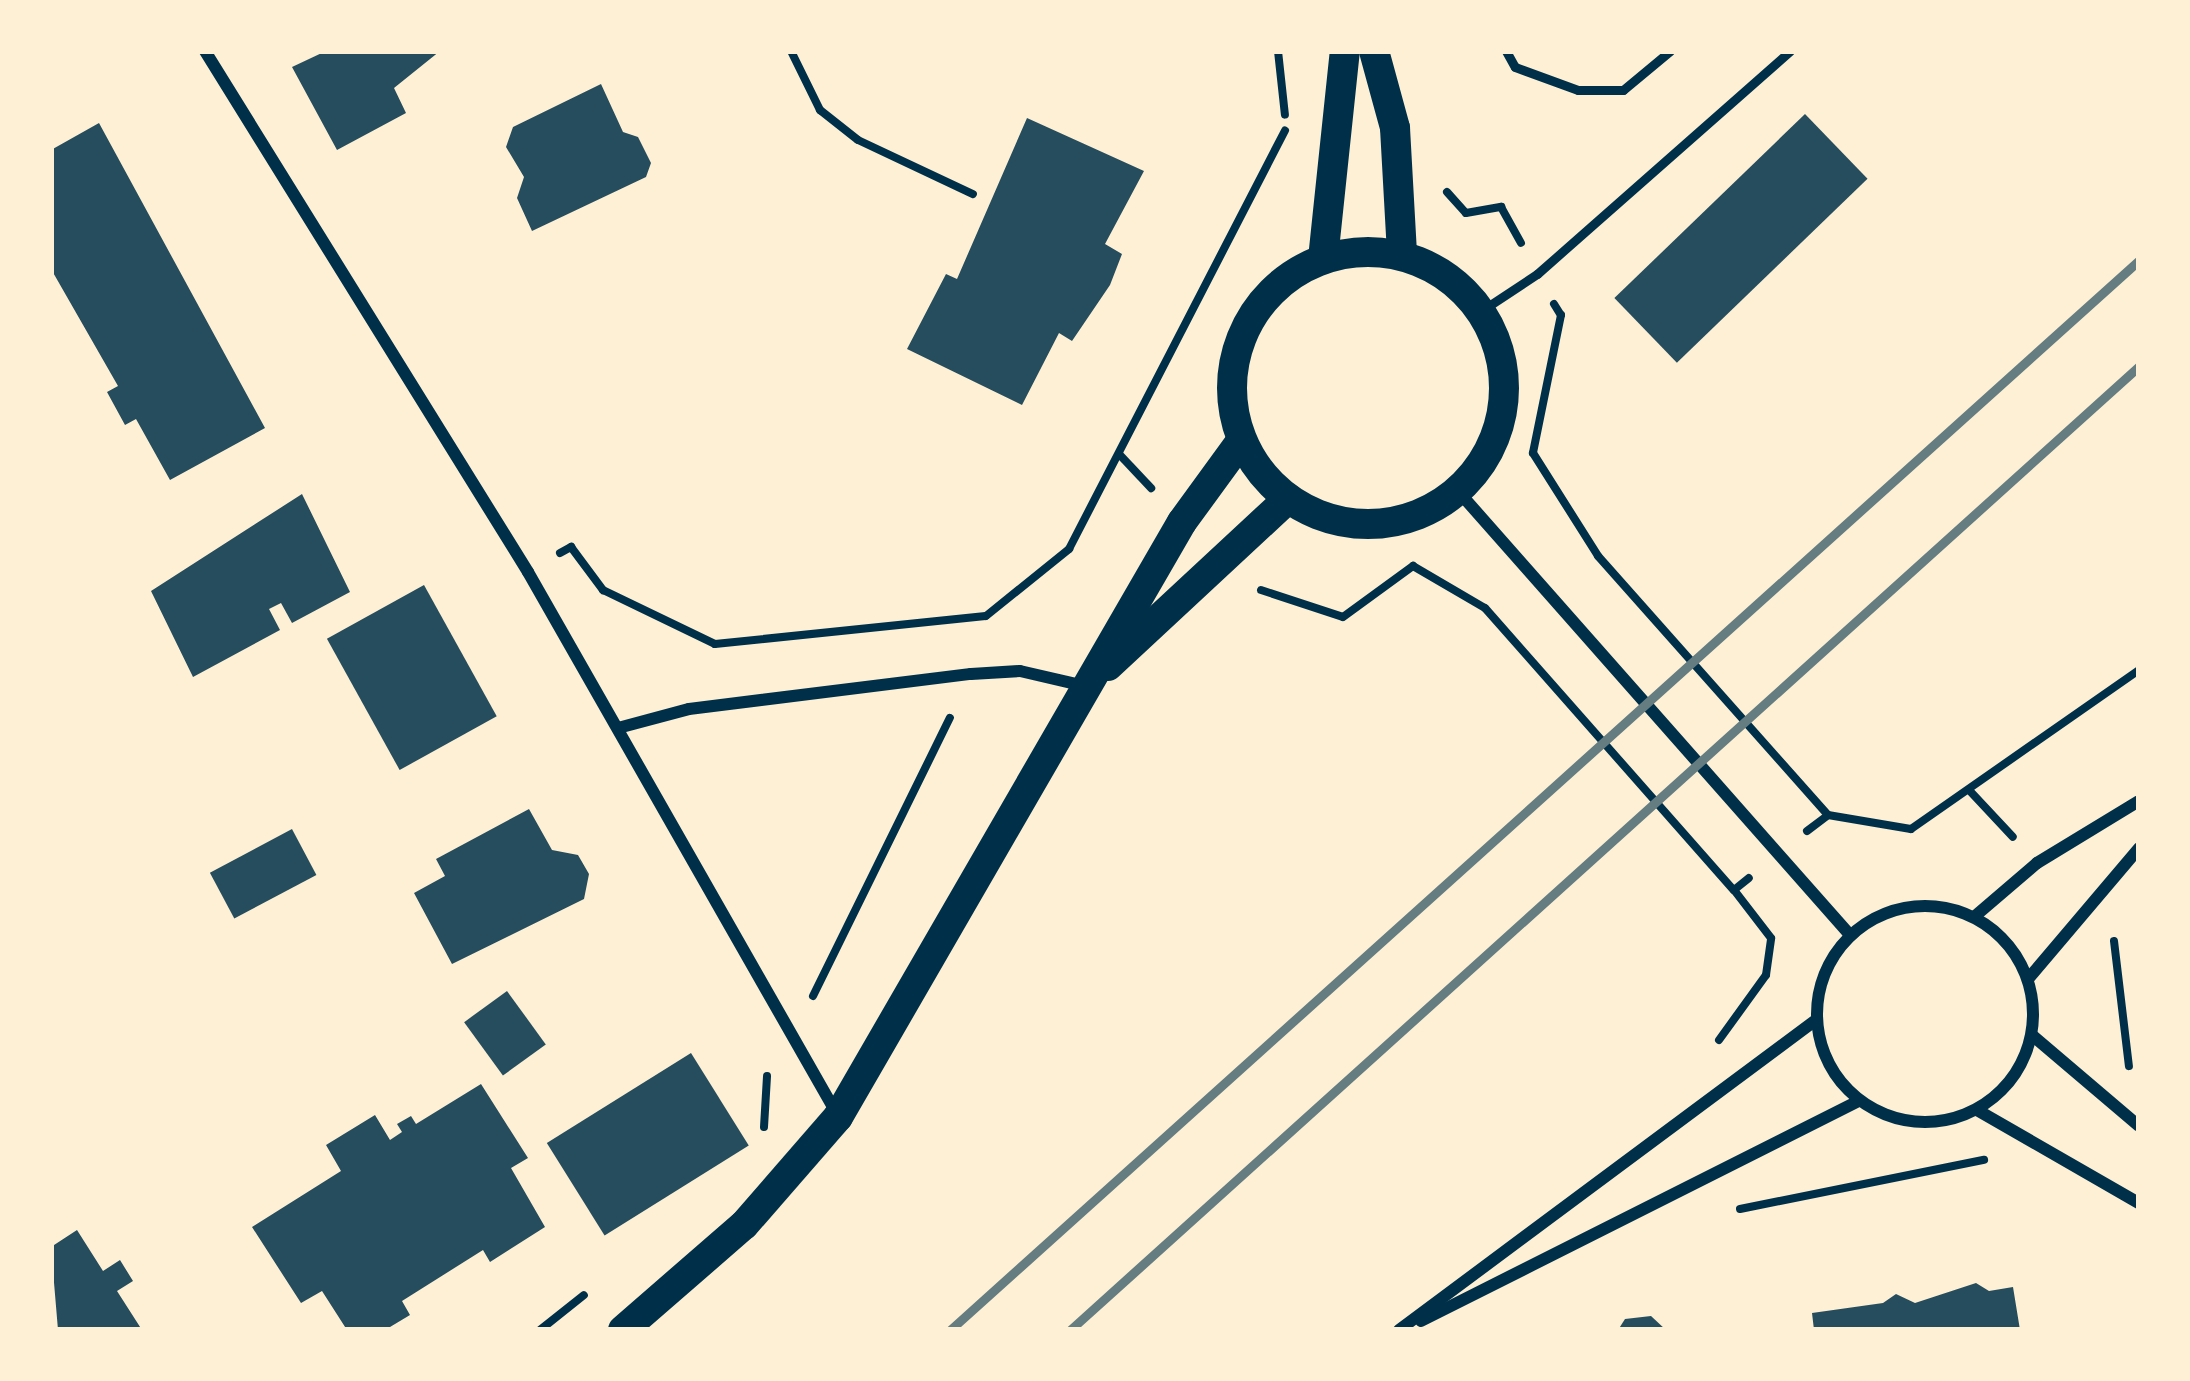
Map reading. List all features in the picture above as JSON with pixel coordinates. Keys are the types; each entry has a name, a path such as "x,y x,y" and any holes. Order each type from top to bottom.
{"main road":[{"path":"1323,259 1346,51"},
{"path":"1374,51 1395,128 1402,255"},
{"path":"1402,255 1433,267 1481,310 1505,390 1492,445 1458,491 1428,512 1356,525 1288,500 1241,441 1231,398 1244,333 1283,279 1323,259 1402,255"},
{"path":"623,1330 744,1226 838,1117 1182,522 1241,441"},
{"path":"1085,686 1220,569 1288,500"}],"street":[{"path":"205,51 528,572 838,1117"},
{"path":"1458,491 1850,935"},
{"path":"619,728 689,709 971,674 1020,671 1085,686"},
{"path":"1973,916 2037,863 2139,801"},
{"path":"2029,979 2139,848"},
{"path":"1909,907 1973,916 2007,942 2029,979 2032,1035 2003,1091 1977,1110 1917,1123 1859,1101 1822,1051 1816,1019 1831,959 1850,935 1909,907"},
{"path":"1401,1330 1816,1019"},
{"path":"2032,1035 2139,1126"},
{"path":"1401,1330 1859,1101"},
{"path":"1977,1110 2139,1203"}],"lane":[{"path":"1506,51 1515,67 1578,90 1624,91 1670,51"},
{"path":"1481,310 1573,244 1790,51"}],"path":[{"path":"791,51 820,110 858,140 974,194"},
{"path":"528,572 571,547 603,590 715,644 986,616 1069,549 1119,454 1287,127 1278,51"},
{"path":"1119,454 1182,522"},
{"path":"1598,556 1828,815 1911,829 2139,670"},
{"path":"1220,569 1343,617 1413,566 1485,608 1734,890 1828,815"},
{"path":"2105,1099 2132,1062 2111,943 2125,932"},
{"path":"1722,1217 1988,1159 2041,1187 2063,1156"}],"building":[{"path":"326,51 440,51 394,88 406,113 337,150 292,67"},
{"path":"601,84 623,132 638,137 651,163 646,177 532,231 517,198 524,177 506,147 513,127"},
{"path":"1805,114 1868,179 1677,363 1614,298"},
{"path":"1027,118 1144,171 1105,244 1122,254 1110,285 1072,341 1059,333 1022,405 907,349 946,274 957,279"},
{"path":"99,123 265,428 170,480 136,419 125,425 107,392 118,386 51,269 51,150"},
{"path":"302,494 350,592 292,623 281,603 269,609 280,630 193,677 151,591"},
{"path":"424,585 497,716 400,770 327,639"},
{"path":"529,809 552,850 578,855 589,874 584,899 452,964 414,893 445,876 436,859"},
{"path":"292,829 316,875 234,919 210,873"},
{"path":"507,991 546,1044 503,1076 464,1022"},
{"path":"691,1053 749,1145 605,1236 547,1143"},
{"path":"481,1084 528,1158 511,1168 545,1227 490,1262 483,1250 402,1301 410,1315 385,1330 347,1330 322,1291 301,1303 252,1227 341,1171 326,1145 375,1115 390,1140 402,1132 397,1124 411,1116 416,1124"},
{"path":"77,1230 103,1271 120,1260 133,1281 117,1291 142,1330 58,1330 51,1247"},
{"path":"1976,1283 1989,1291 2013,1287 2020,1330 1814,1330 1812,1313 1883,1303 1896,1294 1915,1303"},
{"path":"1651,1316 1666,1330 1618,1330 1625,1319"}],"railway":[{"path":"950,1330 2139,260"},
{"path":"1070,1330 2139,366"}]}
